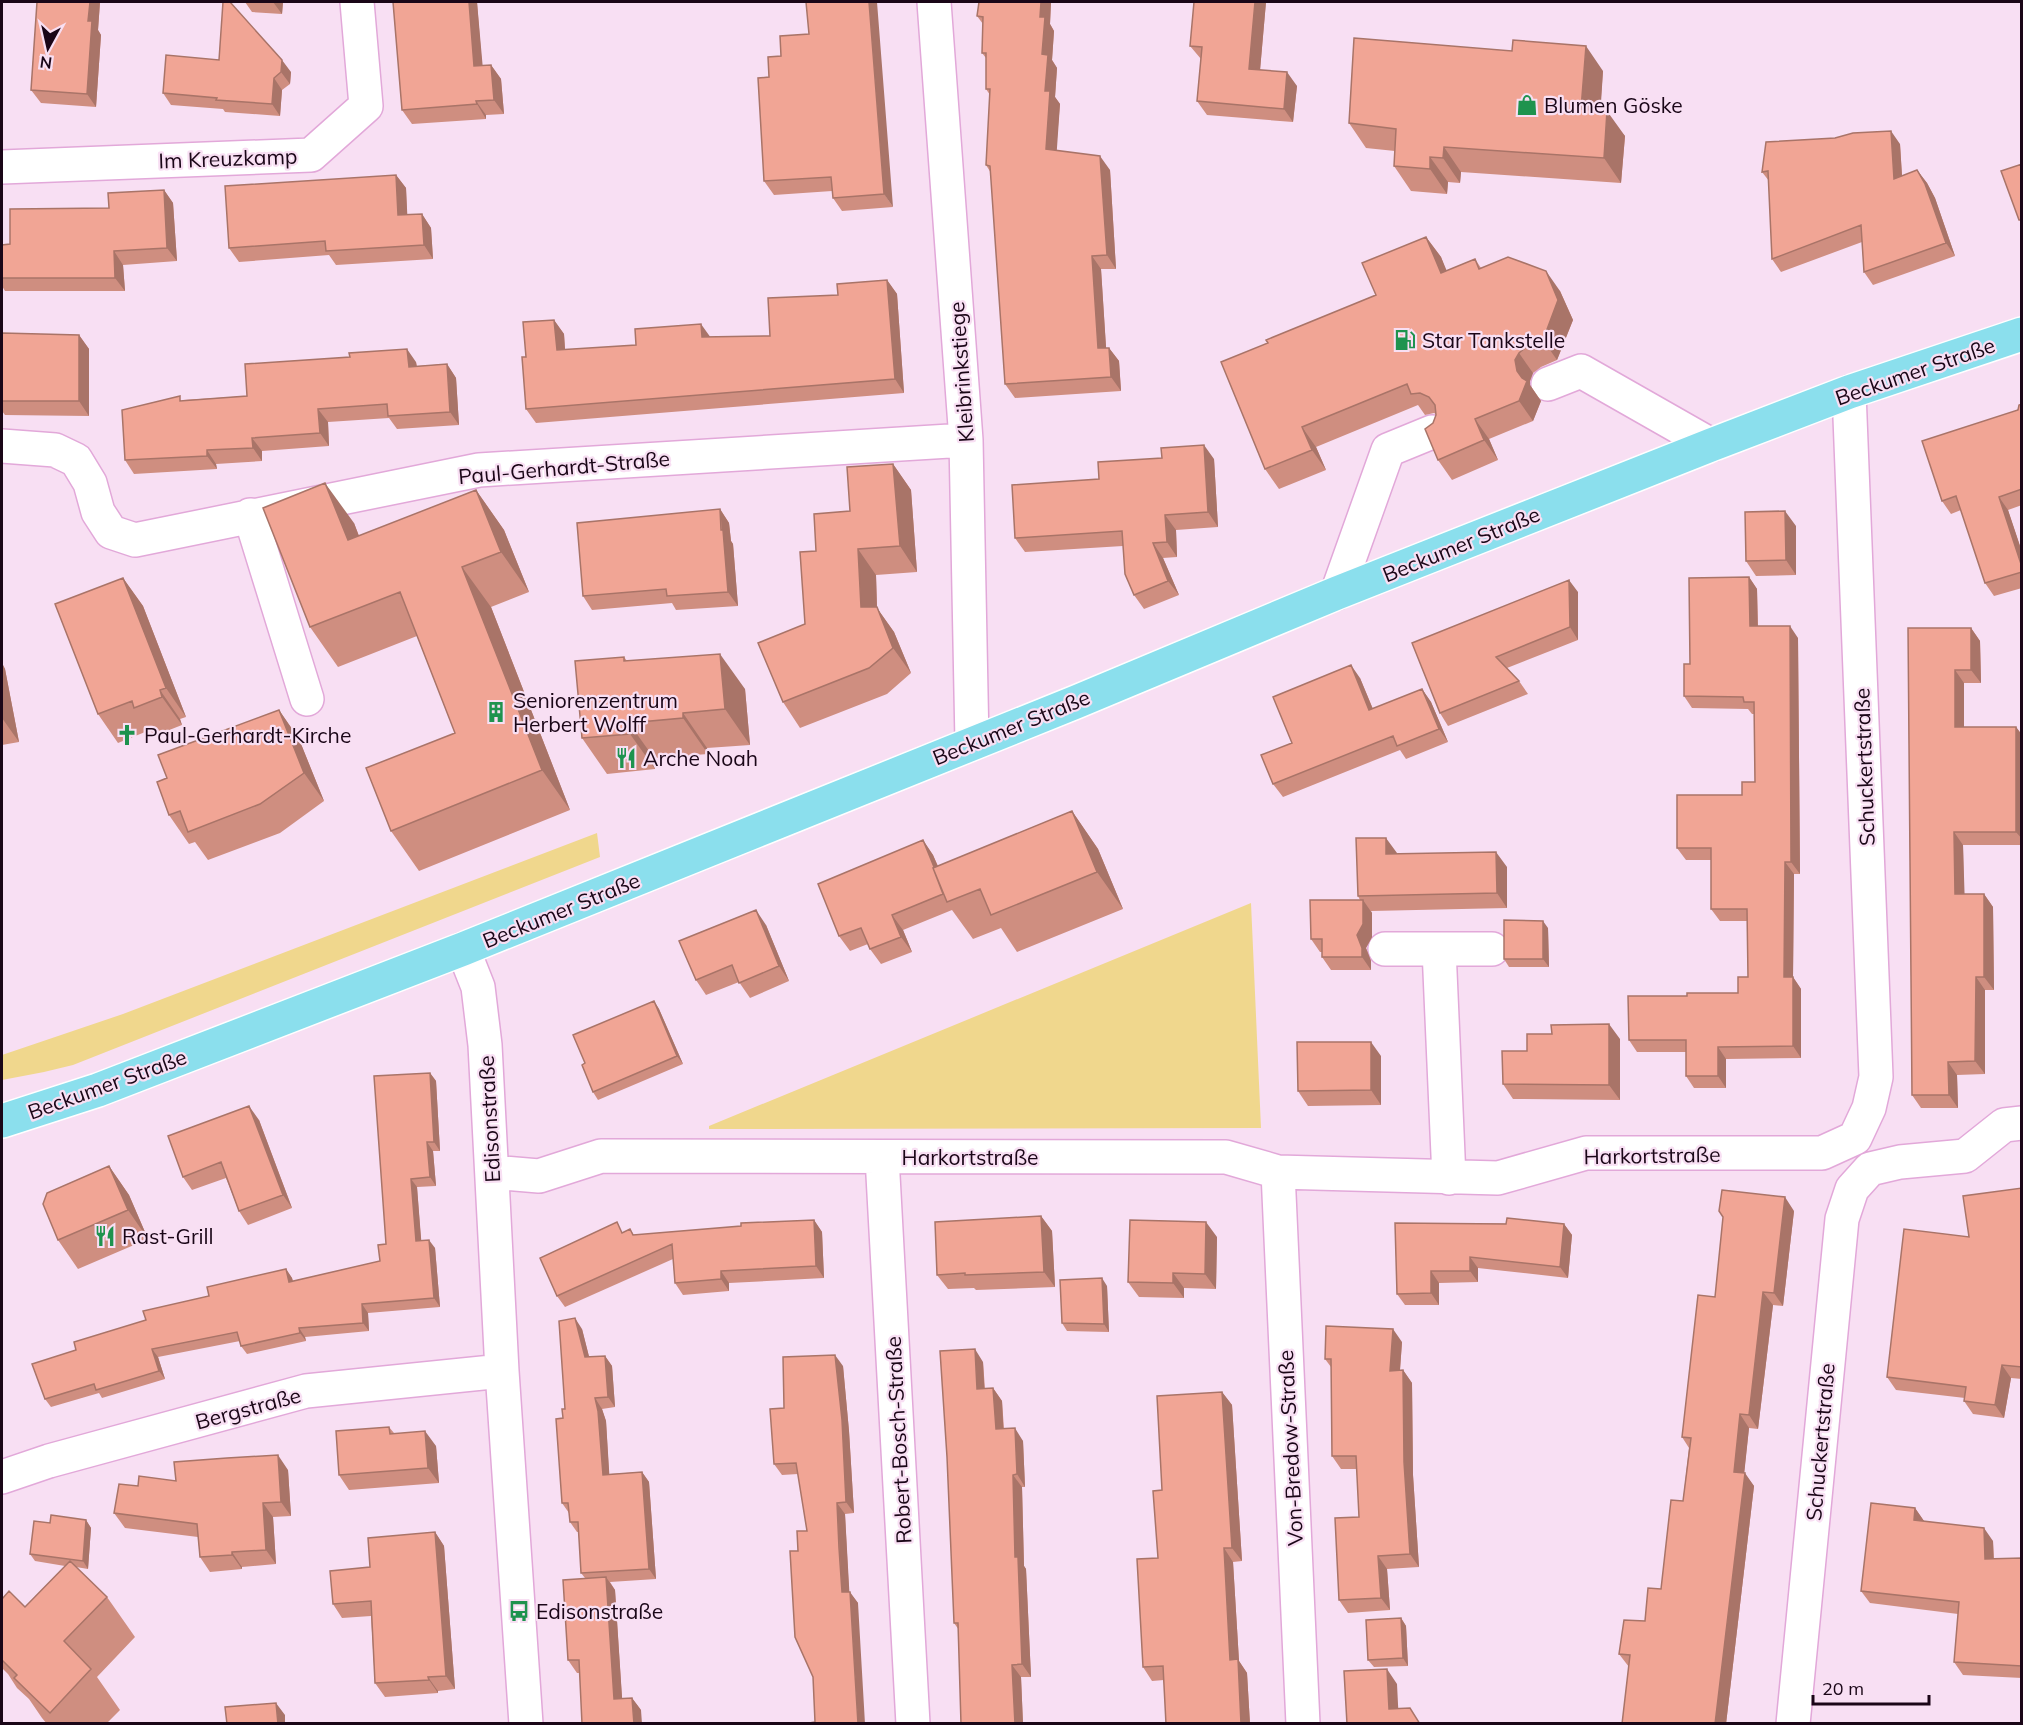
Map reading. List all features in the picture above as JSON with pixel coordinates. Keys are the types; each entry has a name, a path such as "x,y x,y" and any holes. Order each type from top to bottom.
{"main road":[{"name":"Beckumer Straße","path":"2,1121 98,1090 463,949 1337,593 1711,445 1849,392 2022,334"}],"street":[{"name":"Im Kreuzkamp","path":"2,167 311,155 366,106 357,2"},
{"name":"Kleibrinkstiege","path":"934,2 966,440 972,743"},
{"path":"1548,384 1581,371 1711,445"},
{"name":"Schuckertstraße","path":"1849,392 1876,1077 1869,1108 1855,1138"},
{"path":"1337,593 1388,450 1432,432"},
{"name":"Paul-Gerhardt-Straße","path":"2,446 55,450 76,460 90,483 98,512 111,532 135,540 479,470 966,440"},
{"path":"249,515 307,699"},
{"name":"Edisonstraße","path":"463,949 477,987 485,1045 502,1371 526,1724"},
{"path":"1385,949 1491,949"},
{"path":"1439,949 1449,1178"},
{"name":"Schuckertstraße","path":"1793,1724 1842,1218 1852,1189 1870,1169 1900,1162 1965,1156 2004,1125 2022,1123"},
{"name":"Harkortstraße","path":"492,1172 539,1176 601,1156 1226,1157 1278,1172 1498,1178 1586,1153 1822,1154 1855,1138"},
{"name":"Robert-Bosch-Straße","path":"882,1157 913,1724"},
{"name":"Von-Bredow-Straße","path":"1278,1172 1303,1724"},
{"name":"Bergstraße","path":"2,1477 48,1461 306,1391 502,1371"}],"shaded area":[{"path":"597,833 600,857 73,1065 2,1080 2,1055 123,1014"},
{"path":"1251,903 1261,1128 709,1129 709,1126"}],"building":[{"path":"37,2 90,2 88,21 92,21 87,94 31,90"},
{"path":"223,2 230,2 282,60 281,72 274,78 272,104 163,93 166,55 219,60"},
{"path":"393,2 469,2 474,66 491,65 494,100 476,101 477,104 402,110"},
{"path":"806,2 869,2 884,194 833,198 831,177 764,181 758,78 769,77 768,57 781,56 780,36 809,34"},
{"path":"979,2 1041,2 1040,17 1045,17 1042,54 1048,55 1045,91 1050,91 1046,149 1100,156 1107,255 1092,256 1098,348 1109,348 1111,377 1005,384 990,166 986,165 990,89 986,89 986,53 982,53 983,17 977,16"},
{"path":"1194,2 1255,2 1249,69 1287,72 1284,109 1197,101 1202,47 1190,46"},
{"path":"1354,38 1512,51 1513,40 1586,46 1581,109 1607,111 1604,158 1444,147 1443,158 1430,157 1430,169 1394,166 1396,129 1349,123"},
{"path":"1891,131 1894,179 1917,170 1925,184 1946,243 1864,272 1861,225 1772,259 1768,171 1762,172 1766,142 1835,138 1853,133"},
{"path":"2022,164 2022,220 2019,220 2001,171"},
{"path":"396,175 398,215 422,214 424,245 326,251 325,241 229,248 225,186"},
{"path":"164,190 167,248 114,251 115,278 2,278 2,245 10,244 10,209 109,208 108,193"},
{"path":"1426,237 1441,273 1475,259 1479,269 1508,257 1546,271 1558,300 1543,340 1526,347 1515,360 1517,371 1527,381 1519,401 1475,419 1484,440 1438,460 1425,429 1433,423 1436,415 1435,405 1429,397 1420,393 1411,394 1407,384 1302,427 1312,450 1265,469 1221,362 1268,343 1266,340 1376,295 1362,263"},
{"path":"887,280 895,379 526,409 522,357 526,357 523,322 554,320 557,350 636,345 635,329 701,324 702,337 770,336 768,298 838,295 837,284"},
{"path":"2,333 79,335 79,401 2,401"},
{"path":"407,349 409,367 447,364 450,412 388,416 387,404 318,409 320,433 252,438 253,448 207,450 207,456 125,460 122,410 180,396 180,401 247,396 245,364 350,357 349,353"},
{"path":"2022,404 2022,489 1999,497 2022,572 1985,583 1956,496 1942,501 1922,441 2018,410 2019,405"},
{"path":"1204,445 1208,512 1165,515 1167,542 1153,543 1168,581 1134,595 1125,574 1122,531 1015,538 1012,485 1099,479 1098,462 1162,458 1161,448"},
{"path":"893,464 900,546 858,549 861,607 877,607 893,648 869,668 783,702 758,643 805,624 800,552 816,551 814,514 850,511 847,467"},
{"path":"325,483 348,540 476,490 501,552 462,567 542,770 391,831 366,768 455,733 400,592 310,627 263,508"},
{"path":"720,509 728,592 667,596 666,589 583,596 577,523"},
{"path":"1785,511 1786,560 1746,561 1745,512"},
{"path":"1749,577 1750,626 1790,626 1791,862 1785,862 1784,977 1793,977 1793,1046 1718,1047 1718,1076 1686,1076 1686,1040 1629,1040 1628,996 1738,993 1738,977 1748,977 1747,909 1711,909 1711,848 1677,848 1677,795 1742,795 1742,782 1755,782 1754,702 1744,702 1743,697 1684,696 1684,664 1690,664 1689,578"},
{"path":"123,578 166,688 160,690 162,697 134,708 132,701 98,714 55,604"},
{"path":"1569,580 1570,627 1496,657 1519,681 1440,713 1412,643"},
{"path":"1908,628 1971,628 1971,670 1955,670 1955,727 2016,727 2016,832 1954,832 1955,894 1984,894 1984,977 1976,977 1975,1061 1948,1062 1949,1095 1912,1095"},
{"path":"720,654 725,709 683,713 683,718 629,723 630,734 582,738 575,661 624,657 624,661"},
{"path":"1351,665 1369,710 1422,689 1439,729 1397,746 1393,736 1273,784 1261,755 1292,743 1273,697"},
{"path":"279,710 304,773 260,804 188,832 180,811 169,815 157,782 167,778 158,755"},
{"path":"1072,811 1097,872 991,915 980,889 947,902 933,868"},
{"path":"1356,838 1386,838 1386,854 1496,852 1497,893 1358,896"},
{"path":"923,840 943,894 892,915 901,937 870,949 861,928 839,936 818,884"},
{"path":"1310,900 1363,900 1363,924 1357,935 1362,948 1362,957 1322,957 1322,939 1311,939"},
{"path":"756,910 779,966 739,983 732,965 696,980 679,941"},
{"path":"1504,920 1543,921 1543,959 1504,959"},
{"path":"654,1001 677,1056 593,1092 582,1065 585,1063 573,1035"},
{"path":"1609,1024 1609,1085 1503,1084 1502,1051 1527,1051 1527,1034 1552,1034 1551,1025"},
{"path":"1297,1042 1371,1042 1371,1090 1298,1091"},
{"path":"430,1073 434,1142 427,1142 430,1177 411,1179 416,1241 429,1240 434,1298 362,1304 363,1323 299,1328 300,1333 241,1346 237,1332 152,1349 159,1371 96,1390 94,1384 45,1399 32,1364 76,1350 74,1342 146,1320 143,1311 209,1296 207,1287 286,1269 289,1282 380,1261 378,1245 386,1244 374,1076"},
{"path":"249,1106 283,1195 239,1211 221,1162 183,1177 168,1136"},
{"path":"109,1166 128,1210 58,1240 43,1204 47,1193"},
{"path":"2022,1188 2022,1367 2002,1365 1995,1405 1964,1401 1966,1387 1887,1377 1904,1229 1969,1237 1963,1196"},
{"path":"1722,1190 1785,1197 1774,1293 1763,1292 1749,1415 1740,1414 1734,1472 1745,1473 1715,1724 1622,1724 1630,1655 1619,1654 1624,1620 1645,1621 1648,1588 1661,1589 1671,1500 1683,1501 1691,1438 1682,1437 1698,1295 1715,1297 1723,1217 1719,1211"},
{"path":"1041,1216 1044,1272 937,1275 935,1222"},
{"path":"1507,1218 1564,1224 1560,1267 1470,1257 1470,1271 1431,1271 1431,1293 1397,1294 1395,1223 1506,1224"},
{"path":"814,1220 816,1266 721,1271 721,1279 675,1283 672,1244 557,1296 540,1258 617,1222 622,1233 630,1229 633,1235 741,1226 741,1223"},
{"path":"1130,1220 1206,1222 1205,1274 1173,1273 1173,1283 1128,1282"},
{"path":"1102,1278 1104,1324 1062,1323 1060,1280"},
{"path":"575,1318 585,1357 605,1356 608,1397 595,1398 603,1475 642,1472 649,1569 581,1573 578,1522 570,1522 568,1503 562,1503 556,1419 563,1418 562,1409 565,1409 559,1321"},
{"path":"1326,1326 1393,1329 1390,1371 1403,1370 1404,1462 1410,1554 1378,1556 1381,1598 1339,1600 1335,1518 1359,1517 1356,1456 1332,1456 1331,1359 1325,1359"},
{"path":"975,1349 977,1389 993,1388 996,1429 1015,1428 1017,1474 1013,1475 1015,1557 1018,1557 1022,1664 1012,1665 1015,1724 961,1724 958,1623 954,1623 940,1351"},
{"path":"835,1355 842,1420 846,1502 837,1503 839,1548 842,1592 850,1592 858,1724 803,1724 815,1722 813,1677 795,1637 790,1551 798,1551 797,1531 807,1531 796,1463 774,1464 770,1409 784,1408 783,1357"},
{"path":"1222,1392 1232,1548 1224,1548 1230,1660 1238,1659 1241,1724 1166,1724 1163,1666 1143,1667 1137,1559 1158,1558 1153,1491 1162,1490 1157,1396"},
{"path":"389,1427 390,1434 425,1431 428,1468 339,1475 336,1431"},
{"path":"278,1455 281,1502 263,1503 266,1550 200,1557 197,1524 114,1513 119,1484 138,1486 139,1476 176,1481 174,1462"},
{"path":"1871,1503 1915,1508 1914,1520 1984,1528 1985,1559 2022,1558 2022,1666 1954,1662 1959,1602 1861,1591"},
{"path":"51,1515 86,1520 83,1561 30,1554 34,1521 50,1523"},
{"path":"435,1532 446,1676 428,1677 429,1680 375,1683 371,1601 333,1604 330,1571 370,1567 368,1538"},
{"path":"70,1561 107,1597 64,1641 91,1669 50,1713 14,1678 17,1675 2,1660 2,1599 9,1591 25,1607"},
{"path":"606,1577 614,1699 632,1698 634,1724 582,1724 579,1660 568,1660 563,1580"},
{"path":"1401,1618 1403,1658 1368,1660 1366,1620"},
{"path":"1387,1669 1389,1709 1410,1708 1420,1724 1347,1724 1344,1671"},
{"path":"276,1703 278,1724 227,1724 225,1707"}],"place":[{"name":"Blumen Göske","path":"1527,105"},
{"name":"Star Tankstelle","path":"1405,340"},
{"name":"Seniorenzentrum Herbert Wolff","path":"496,712"},
{"name":"Paul-Gerhardt-Kirche","path":"127,735"},
{"name":"Arche Noah","path":"626,758"},
{"name":"Rast-Grill","path":"105,1236"},
{"name":"Edisonstraße","path":"519,1611"}]}
